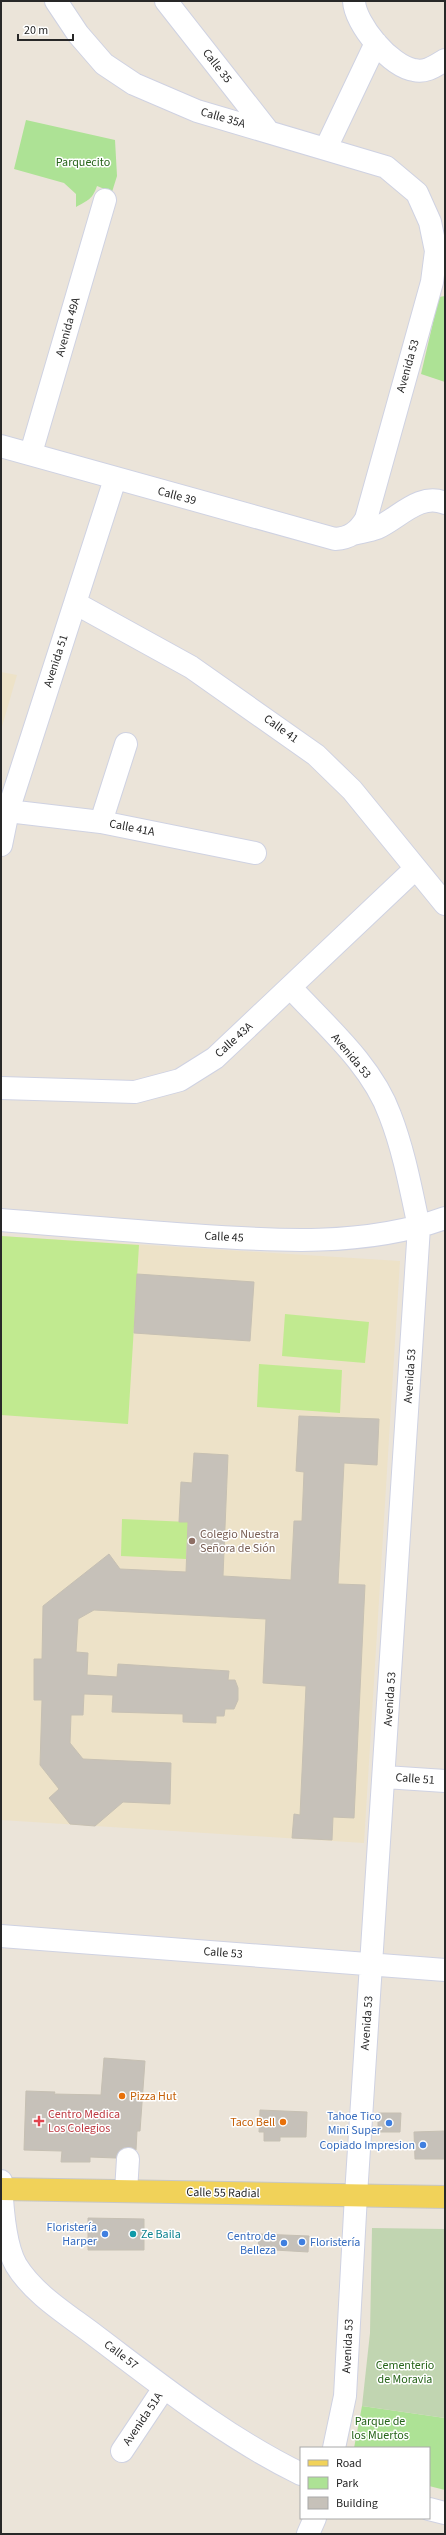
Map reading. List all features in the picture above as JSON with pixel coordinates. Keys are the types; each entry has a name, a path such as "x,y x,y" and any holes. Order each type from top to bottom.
{"main road":[{"name":"Calle 55 Radial","path":"1,2189 445,2197"}],"street":[{"name":"Calle 35A","path":"56,1 78,34 104,64 134,84 197,111 386,167 417,193"},
{"name":"Calle 35","path":"166,1 268,131"},
{"path":"354,1 355,10 376,43 399,65 414,70 427,70 445,60"},
{"path":"326,148 376,43"},
{"name":"Avenida 53","path":"353,534 366,520 432,282 436,251 430,222 417,193"},
{"name":"Avenida 49A","path":"32,453 105,200"},
{"name":"Calle 39","path":"1,446 32,453 115,479 335,539 345,538 353,534 377,528 423,501 436,500 445,503"},
{"name":"Avenida 51","path":"1,844 8,811 115,479"},
{"name":"Calle 41","path":"75,603 191,667 316,755 352,790 445,904"},
{"path":"101,822 126,744"},
{"name":"Calle 41A","path":"8,811 101,822 255,853"},
{"name":"Calle 43A","path":"1,1088 135,1092 180,1080 215,1058 291,988 415,869"},
{"name":"Avenida 53","path":"291,988 356,1059 371,1079 390,1114 419,1227 385,1776 370,1965 345,2396 334,2447"},
{"name":"Calle 45","path":"1,1220 244,1239 333,1240 419,1227 445,1218"},
{"name":"Calle 51","path":"385,1776 445,1781"},
{"name":"Calle 53","path":"1,1936 445,1970"},
{"path":"126,2191 128,2158"},
{"path":"1,2181 1,2189"},
{"name":"Calle 57","path":"1,2189 6,2233 16,2264 35,2288 164,2388 236,2438 300,2473"},
{"name":"Avenida 51A","path":"122,2451 164,2388"},
{"path":"430,2509 445,2513"},
{"path":"308,2534 315,2519"}],"shaded area":[{"path":"1,672 17,675 1,730"},
{"name":"Colegio Nuestra Señora de Sión","path":"1,1236 400,1261 364,1843 1,1820"}],"green space":[{"name":"Parquecito","path":"26,120 115,140 117,176 112,192 97,186 87,201 76,207 76,194 64,183 14,169"},
{"path":"445,296 445,382 421,374 439,297"},
{"path":"1,1236 139,1245 128,1424 1,1415"},
{"path":"285,1314 369,1322 365,1363 282,1356"},
{"path":"259,1364 342,1370 340,1413 257,1407"},
{"path":"122,1519 188,1522 186,1559 121,1556"},
{"name":"Cementerio de Moravia","path":"372,2228 445,2229 445,2418 362,2406 370,2333"},
{"name":"Parque de los Muertos","path":"362,2406 445,2418 445,2490 430,2486 430,2447 354,2447"}],"building":[{"path":"137,1274 254,1282 250,1341 134,1333"},
{"path":"299,1416 379,1419 377,1465 344,1463 338,1584 365,1585 354,1818 333,1817 332,1840 292,1838 294,1814 300,1815 306,1686 263,1683 266,1619 94,1610 78,1619 76,1652 88,1653 87,1675 117,1677 118,1664 229,1671 228,1680 235,1680 238,1688 238,1700 234,1709 225,1709 224,1716 216,1716 216,1723 183,1722 183,1714 112,1712 113,1695 84,1694 83,1715 71,1715 70,1743 83,1759 171,1763 170,1804 123,1802 95,1826 70,1824 49,1798 59,1789 40,1765 42,1700 34,1700 34,1659 42,1659 43,1606 109,1554 120,1569 186,1572 188,1522 179,1522 181,1482 192,1483 194,1453 228,1455 223,1576 291,1580 294,1521 302,1521 304,1472 296,1471"},
{"path":"104,2058 145,2061 140,2131 137,2131 136,2150 129,2147 123,2148 116,2158 90,2157 90,2162 61,2162 62,2151 24,2150 26,2091 55,2092 54,2094 101,2095"},
{"name":"Taco Bell","path":"260,2110 307,2112 306,2137 280,2137 280,2141 264,2141 264,2132 259,2132"},
{"name":"Tahoe Tico Mini Super","path":"378,2113 401,2113 400,2132 378,2132"},
{"path":"445,2131 445,2159 415,2159 414,2132"},
{"name":"Floristería Harper","path":"88,2218 144,2219 144,2250 88,2250"},
{"path":"259,2234 309,2236 308,2252 258,2249"}],"place":[{"name":"Colegio Nuestra Señora de Sión","path":"192,1541"},
{"name":"Pizza Hut","path":"122,2096"},
{"name":"Centro Medica Los Colegios","path":"39,2121"},
{"name":"Taco Bell","path":"283,2122"},
{"name":"Tahoe Tico Mini Super","path":"389,2123"},
{"name":"Copiado Impresion","path":"423,2145"},
{"name":"Floristería Harper","path":"105,2234"},
{"name":"Ze Baila","path":"133,2234"},
{"name":"Floristería","path":"302,2242"},
{"name":"Centro de Belleza","path":"284,2243"}]}
